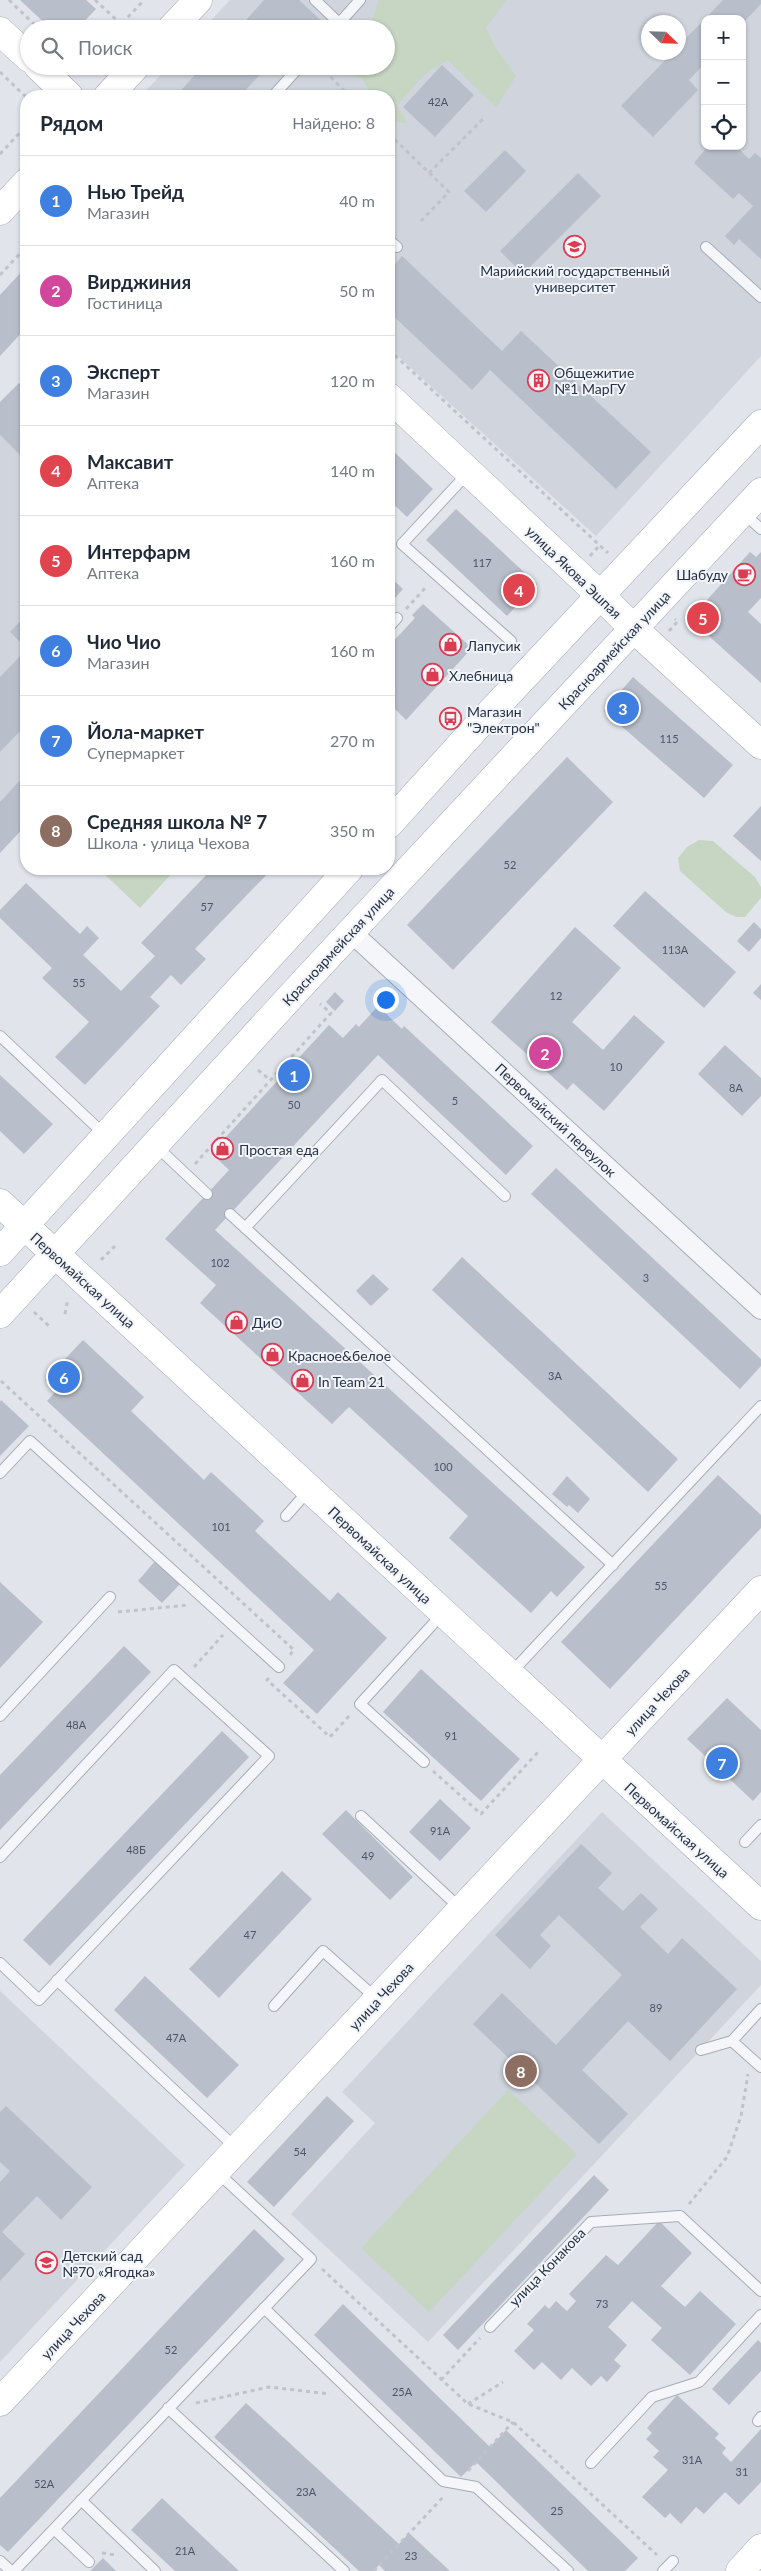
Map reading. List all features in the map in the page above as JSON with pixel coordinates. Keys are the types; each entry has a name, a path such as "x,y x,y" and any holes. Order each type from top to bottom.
{"main road":[{"path":"179,20 198,0"},
{"path":"0,31 20,50"},
{"path":"48,75 64,90"},
{"path":"114,90 128,75"},
{"path":"0,211 20,189"},
{"name":"улица Якова Эшпая","path":"395,403 634,629 761,745"},
{"path":"395,818 761,424"},
{"name":"Красноармейская улица","path":"0,1314 351,932 634,629 752,521 761,492"},
{"path":"0,1252 344,875"},
{"name":"Первомайская улица","path":"0,1203 761,1906"},
{"name":"улица Чехова","path":"0,2402 761,1590"},
{"path":"740,2571 761,2548"}],"street":[{"name":"Первомайский переулок","path":"351,932 761,1309"}],"lane":[{"path":"315,0 332,20"},
{"path":"342,20 360,0"},
{"path":"278,90 292,75"},
{"path":"706,247 761,297"},
{"path":"469,472 402,544 511,641"},
{"path":"0,1036 106,1136"},
{"path":"245,1228 382,1080 506,1196"},
{"path":"155,1146 207,1194"},
{"path":"230,1214 613,1565"},
{"path":"509,1675 761,1406"},
{"path":"0,1473 30,1441 279,1667"},
{"path":"286,1516 309,1490"},
{"path":"0,1716 110,1597"},
{"path":"424,1762 360,1704 442,1613"},
{"path":"0,1857 174,1670 269,1756 38,2000 0,1963"},
{"path":"361,1816 462,1909"},
{"path":"745,1842 761,1825"},
{"path":"274,2006 323,1951 378,1999"},
{"path":"57,1980 237,2149"},
{"path":"701,2050 732,2041 761,2010"},
{"path":"732,2041 761,2067"},
{"path":"0,2560 12,2571 311,2258 216,2172"},
{"path":"680,2216 761,2292"},
{"name":"улица Конакова","path":"490,2327 591,2222 680,2216"},
{"path":"264,2308 443,2481 476,2486 568,2571"},
{"path":"591,2463 652,2397 699,2382 761,2315"},
{"path":"168,2408 344,2571"},
{"path":"81,2500 155,2571"},
{"path":"54,2529 89,2562"}],"path":[{"path":"9,0 30,20"},
{"path":"95,0 117,20"},
{"path":"125,20 144,0"},
{"path":"0,72 20,91"},
{"path":"328,75 344,90"},
{"path":"430,173 484,117"},
{"path":"0,154 20,132"},
{"path":"395,140 449,192 420,222"},
{"path":"0,275 20,253"},
{"path":"395,356 600,545"},
{"path":"397,618 437,575"},
{"path":"668,632 678,622"},
{"path":"186,1174 331,1013 320,1004"},
{"path":"258,1070 270,1080"},
{"path":"102,1260 115,1246"},
{"path":"65,1314 69,1295"},
{"path":"33,1312 51,1328"},
{"path":"95,1614 209,1603"},
{"path":"183,1679 233,1624"},
{"path":"424,1762 481,1814 540,1750"},
{"path":"680,2216 727,2157 741,2116 749,2066 748,2056"},
{"path":"311,2258 468,2404 513,2422 668,2566"},
{"path":"441,2380 490,2327"},
{"path":"468,2404 503,2382"},
{"path":"168,2408 269,2388 357,2397"}],"shaded area":[{"name":"Марийский государственный университет","path":"230,0 761,0 761,356 596,536 395,353 395,90 147,90 161,75 395,75 395,20 211,20"},
{"path":"0,435 20,455 20,831 0,853"},
{"path":"602,1812 761,1961 761,1985 428,2342 291,2214 375,2123 342,2092"},
{"name":"Детский сад №70 «Ягодка»","path":"0,1991 185,2165 0,2362"}],"green space":[{"path":"379,0 506,0 486,28 496,48 516,76 496,107 448,60 425,74 397,106 408,123 395,122 395,90 369,90 361,78 350,75 395,75 395,20 372,20"},
{"path":"699,840 713,841 755,877 761,887 761,898 745,917 736,917 726,912 680,871 678,858 687,847"},
{"path":"105,875 170,875 140,908"},
{"path":"508,2090 577,2154 429,2312 361,2248"}],"building":[{"path":"20,0 86,0 96,9 86,20 41,20"},
{"path":"264,0 299,0 320,20 246,20"},
{"path":"723,0 761,0 761,4 746,20 746,15 709,15"},
{"path":"701,23 701,67 689,80 698,90 653,137 621,106 665,60 686,60 686,38"},
{"path":"442,65 474,95 435,137 403,107"},
{"path":"195,75 260,75 246,90 181,90"},
{"path":"505,150 526,171 486,212 464,191"},
{"path":"705,150 740,150 749,159 755,153 761,158 761,259 739,239 734,245 725,236 753,206 739,193 733,199 694,163"},
{"path":"578,173 601,196 523,274 500,251"},
{"name":"Общежитие №1 МарГУ","path":"402,256 502,351 521,331 651,452 616,489 490,370 472,390 395,318 395,264"},
{"path":"20,273 20,334 0,356 0,295"},
{"path":"20,384 20,455 0,435 0,402"},
{"path":"395,453 433,489 407,517 395,506"},
{"path":"456,509 537,584 507,616 426,540"},
{"path":"750,552 756,557 761,552 761,598 748,612 761,624 761,683 690,619"},
{"path":"395,582 403,589 395,598"},
{"path":"423,604 472,648 406,720 395,709 395,640 415,618 412,615"},
{"path":"20,621 20,642 10,632"},
{"path":"20,656 20,731 0,752 0,677"},
{"path":"633,677 733,765 704,798 604,711"},
{"path":"567,757 613,802 453,970 407,925"},
{"path":"20,780 20,831 0,853 0,802"},
{"path":"761,806 761,861 733,836"},
{"path":"206,875 266,875 195,949 206,959 181,985 171,975 150,997 160,1006 85,1085 55,1057 89,1022 42,978 52,968 0,918 0,910 26,883 80,934 87,926 99,938 83,955 121,991 155,956 141,943"},
{"path":"645,891 736,972 704,1008 613,926"},
{"path":"754,922 761,929 761,938 749,952 737,941"},
{"path":"575,927 621,968 572,1022 603,1050 634,1015 665,1042 604,1111 573,1083 567,1090 491,1022"},
{"path":"761,984 761,1000 753,993"},
{"path":"335,992 344,1001 335,1011 326,1002"},
{"path":"378,1006 402,1029 404,1026 533,1146 506,1175 378,1055 215,1230 585,1567 557,1597 551,1591 531,1613 449,1538 468,1516 349,1407 332,1424 200,1303 216,1285 165,1239 229,1170 211,1153 329,1025 343,1038 356,1024 359,1027"},
{"path":"725,1045 761,1078 761,1096 742,1116 698,1074"},
{"path":"0,1075 53,1124 24,1154 0,1131"},
{"path":"556,1168 761,1359 761,1366 740,1389 531,1194"},
{"path":"462,1257 678,1459 648,1492 432,1290"},
{"path":"373,1274 389,1289 371,1306 356,1291"},
{"path":"83,1340 144,1397 131,1411 204,1480 211,1472 264,1521 255,1531 330,1601 338,1592 387,1638 317,1714 283,1683 314,1650 47,1401 56,1391 45,1380"},
{"path":"1,1400 29,1426 0,1456 0,1402"},
{"path":"718,1475 761,1515 761,1528 610,1689 561,1642"},
{"path":"567,1476 590,1499 578,1513 569,1505 567,1507 552,1494"},
{"path":"155,1561 180,1584 162,1603 138,1581"},
{"path":"0,1582 43,1622 0,1668"},
{"path":"124,1646 151,1672 0,1830 0,1775"},
{"path":"421,1669 520,1759 481,1801 383,1712"},
{"path":"727,1698 761,1730 761,1792 753,1801 687,1739"},
{"path":"222,1731 249,1757 50,1966 23,1940"},
{"path":"440,1799 471,1828 440,1861 409,1832"},
{"path":"346,1810 413,1877 390,1900 322,1834"},
{"path":"581,1844 612,1873 598,1888 623,1911 641,1893 658,1909 640,1927 668,1954 682,1938 737,1989 670,2061 628,2021 582,2070 628,2114 599,2144 473,2024 502,1993 556,2045 622,1975 559,1915 540,1935 551,1946 530,1969 495,1935"},
{"path":"282,1871 312,1899 219,1998 189,1969"},
{"path":"145,1976 239,2065 207,2098 114,2010"},
{"path":"327,2096 354,2121 274,2207 247,2182"},
{"path":"6,2106 92,2187 61,2220 37,2196 2,2232 25,2254 0,2281 0,2182 10,2171 0,2162 0,2112"},
{"path":"594,2175 609,2190 458,2350 443,2335"},
{"path":"659,2221 692,2253 661,2286 685,2307 700,2291 736,2324 690,2375 651,2340 662,2328 632,2301 608,2327 627,2345 614,2360 621,2366 607,2382 601,2376 591,2386 572,2368 561,2380 542,2362 534,2370 514,2351 534,2330 527,2324 545,2305 549,2309 556,2301 567,2311 576,2301 569,2294 606,2255 618,2265"},
{"path":"254,2229 285,2259 8,2552 0,2545 0,2498"},
{"path":"343,2304 490,2447 506,2430 638,2558 625,2571 588,2571 476,2462 461,2477 314,2335"},
{"path":"758,2340 761,2343 761,2371 729,2405 712,2389"},
{"path":"677,2395 719,2434 715,2438 726,2448 722,2453 731,2462 761,2429 761,2482 739,2505 725,2492 704,2514 696,2507 681,2524 670,2513 665,2518 642,2497 668,2470 653,2457 659,2451 646,2439 652,2433 647,2428"},
{"path":"246,2403 399,2544 409,2533 450,2571 385,2571 379,2565 374,2571 359,2571 214,2437"},
{"path":"162,2498 239,2571 175,2571 131,2530"},
{"path":"103,2558 116,2571 90,2571"}],"place":[{"name":"Марийский государственный университет","path":"575,247"},
{"name":"Общежитие №1 МарГУ","path":"538,380"},
{"name":"Шабуду","path":"744,574"},
{"name":"Максавит","path":"519,590"},
{"name":"Интерфарм","path":"703,618"},
{"name":"Лапусик","path":"451,645"},
{"name":"Хлебница","path":"433,675"},
{"name":"Эксперт","path":"623,708"},
{"name":"Магазин \"Электрон\"","path":"451,719"},
{"name":"Вирджиния","path":"545,1053"},
{"name":"Нью Трейд","path":"294,1075"},
{"name":"Простая еда","path":"223,1149"},
{"name":"ДиО","path":"236,1322"},
{"name":"Красное&белое","path":"272,1355"},
{"name":"Чио Чио","path":"64,1377"},
{"name":"In Team 21","path":"302,1381"},
{"name":"Йола-маркет","path":"722,1763"},
{"name":"Средняя школа № 7","path":"521,2071"},
{"name":"Детский сад №70 «Ягодка»","path":"46,2263"}]}
